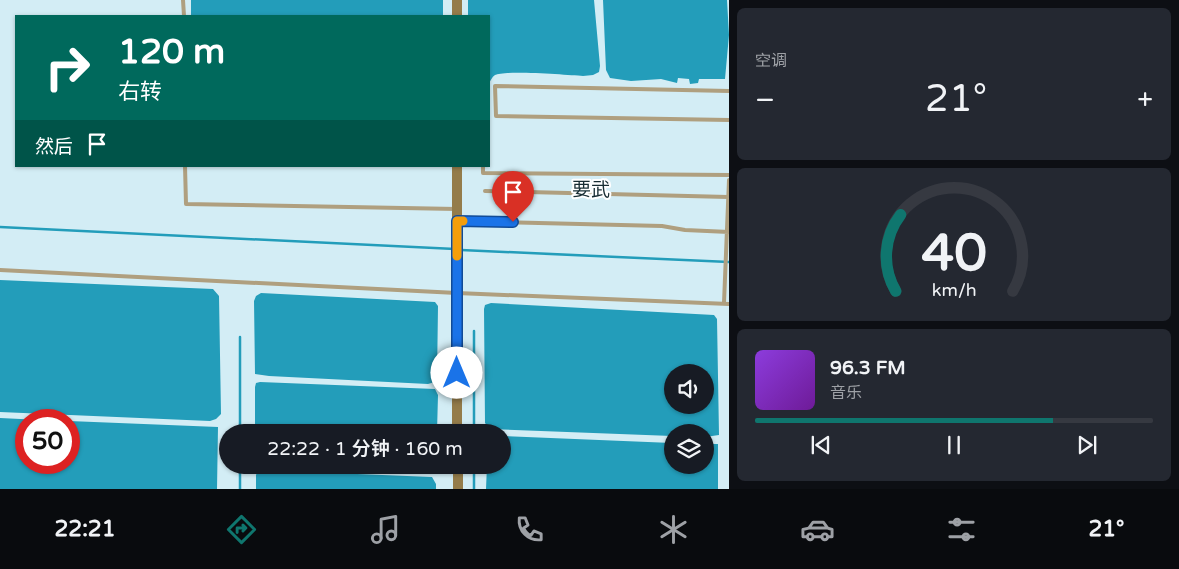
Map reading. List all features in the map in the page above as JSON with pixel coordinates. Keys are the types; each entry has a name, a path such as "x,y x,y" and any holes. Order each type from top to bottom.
{"main road":[{"path":"457,15 458,0"},
{"path":"457,167 458,424"},
{"path":"458,474 458,489"}],"lane":[{"path":"184,0 184,15"},
{"path":"729,91 495,86 496,116 729,120"},
{"path":"185,167 186,204 457,209"},
{"path":"483,167 483,173 729,175"},
{"path":"724,303 729,180"},
{"path":"484,191 728,197"},
{"path":"457,225 662,226 685,230 728,232"},
{"path":"0,270 456,293 729,304"}],"water":[{"path":"191,0 443,0 443,15 191,15"},
{"path":"468,0 594,0 599,72 583,76 510,73 495,75 490,82 490,15 468,15"},
{"path":"603,0 727,0 729,35 725,79 699,79 698,83 690,84 689,79 678,78 677,83 661,79 631,81 610,78 606,70"},
{"path":"0,280 213,289 219,296 221,414 216,419 210,421 80,415 80,409 15,409 15,413 0,412"},
{"path":"261,293 435,302 438,306 437,379 435,382 428,384 255,374 254,301 256,296"},
{"path":"491,303 714,315 717,319 719,435 714,436 714,424 664,424 664,436 511,430 511,424 486,424 485,305"},
{"path":"256,383 435,389 438,395 437,424 255,424"},
{"path":"0,418 15,419 15,474 80,474 80,421 218,427 217,489 0,489"},
{"path":"511,436 664,443 664,474 714,474 714,444 718,444 718,489 486,489 487,474 511,474"},
{"path":"357,474 432,477 436,484 436,489 256,489 256,475"}],"waterway":[{"path":"0,227 455,249"},
{"path":"461,250 729,262"},
{"path":"474,331 474,424"},
{"path":"240,337 240,424"},
{"path":"240,474 240,489"},
{"path":"474,474 474,489"}],"slow traffic":[{"path":"457,256 457,221 463,221"}],"district":[{"name":"要武","path":"591,190"}],"route":[{"path":"457,373 457,221 513,222"}]}
